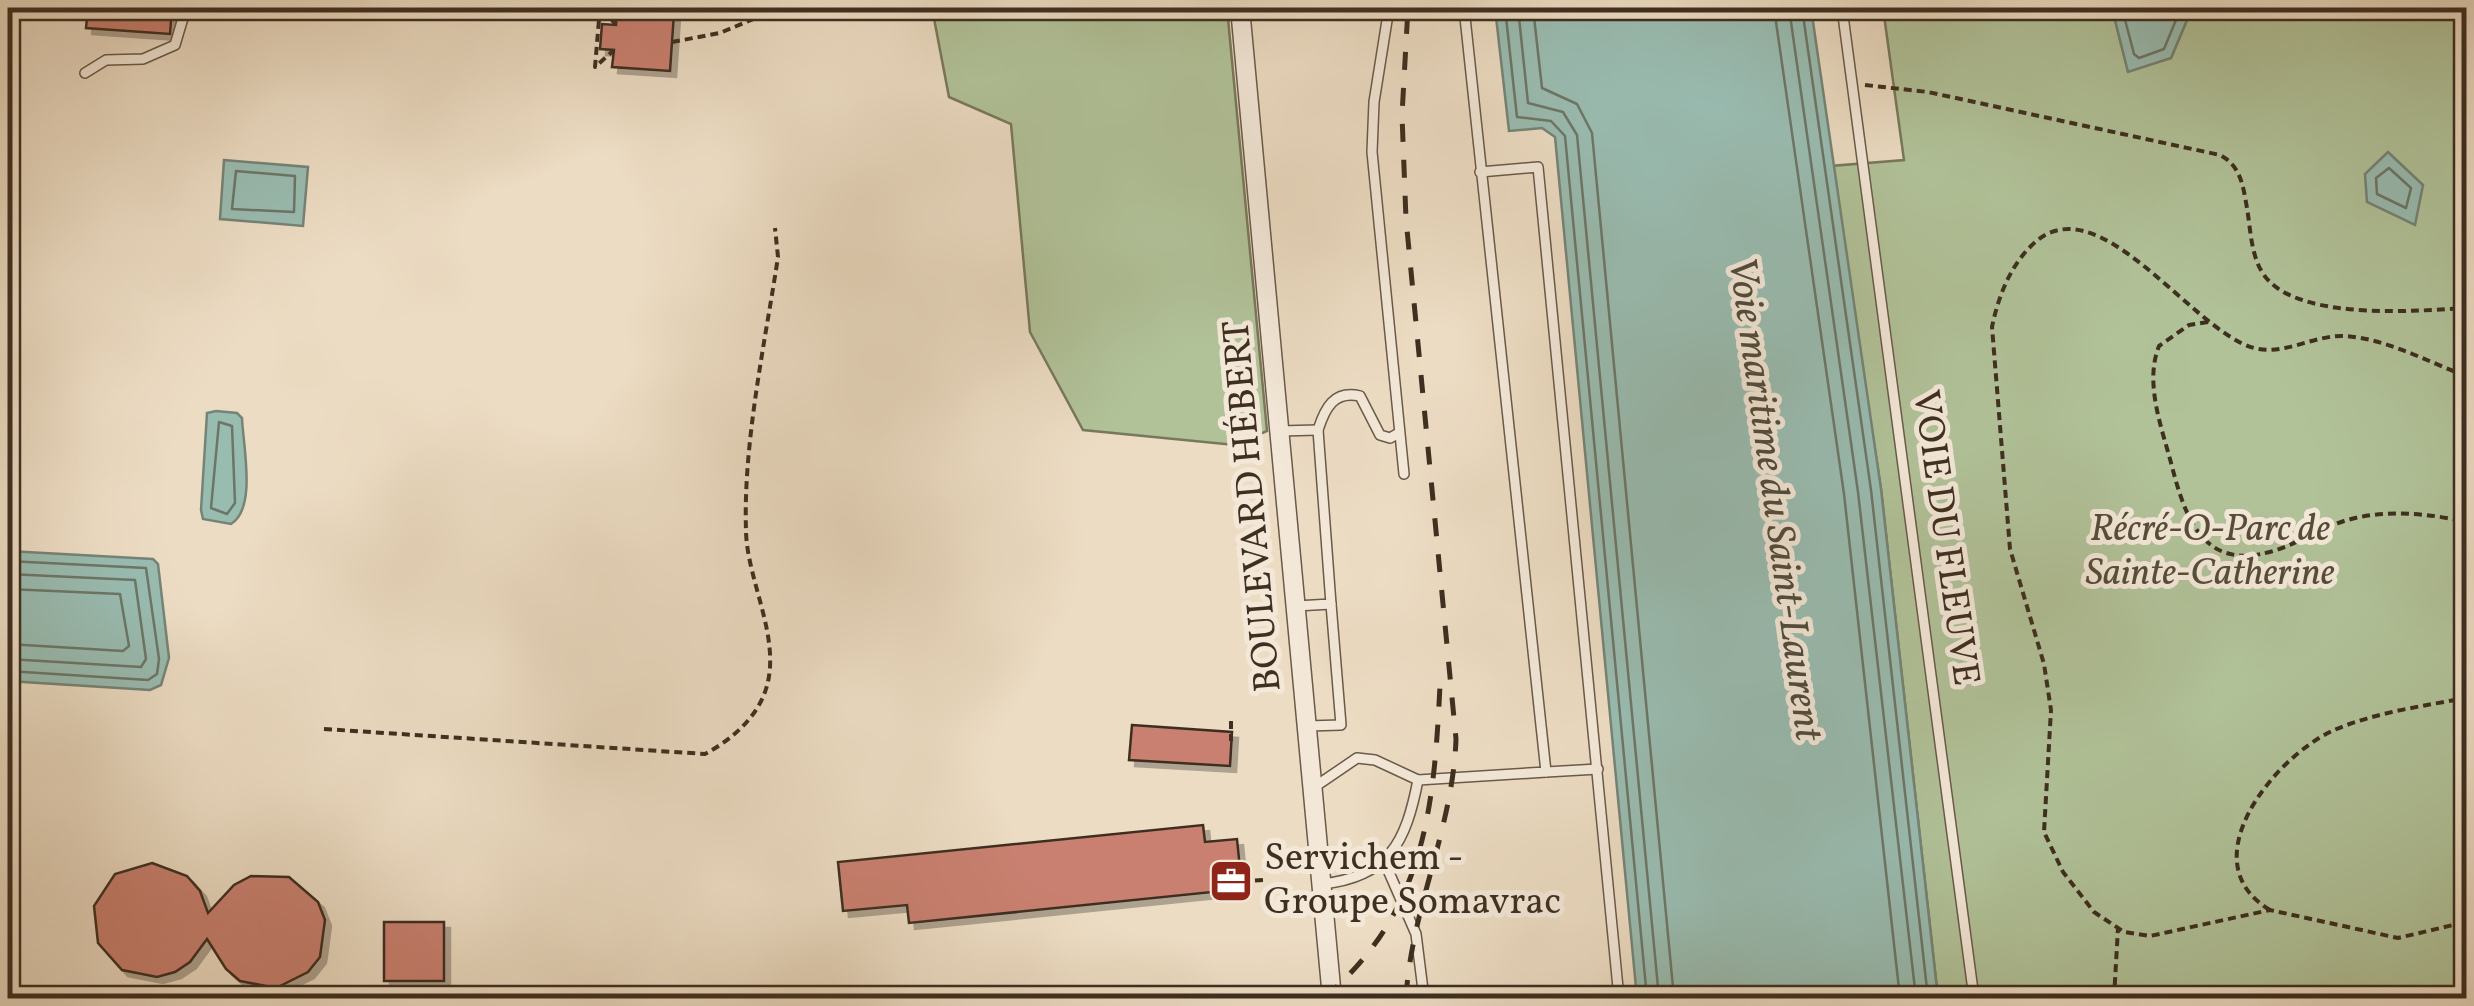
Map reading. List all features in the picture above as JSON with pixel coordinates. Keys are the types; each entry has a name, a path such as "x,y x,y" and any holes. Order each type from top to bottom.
{"street":[{"name":"BOULEVARD HÉBERT","path":"1240,8 1332,998"}],"lane":[{"path":"85,73 106,60 144,59 175,45 186,8"},
{"path":"1389,8 1374,102 1372,152 1404,474"},
{"path":"1464,8 1546,772"},
{"name":"VOIE DU FLEUVE","path":"1842,8 1974,998"},
{"path":"1480,172 1538,166 1619,998"},
{"path":"1307,726 1342,726 1318,430 1325,408 1350,394 1368,404 1374,429 1380,436 1390,438 1399,433"},
{"path":"1280,432 1318,430"},
{"path":"1296,606 1331,604"},
{"path":"1313,788 1357,758 1375,760 1418,780 1598,769"},
{"path":"1322,884 1366,876 1384,861 1411,816 1418,780"},
{"path":"1384,861 1416,934 1424,998"}],"path":[{"path":"601,8 616,25"},
{"path":"601,8 595,67 614,50"},
{"path":"672,42 720,33 763,15"},
{"path":"1851,87 1891,86 1928,92 2220,155 2231,160 2242,182 2259,267 2280,288 2320,304 2363,310 2466,308"},
{"path":"324,728 705,754 722,745 755,714 767,686 770,659 750,578 746,529 778,257 775,228"},
{"path":"2466,376 2395,349 2341,336 2273,350 2255,349 2210,322 2118,247 2088,231 2064,228 2035,241 2021,256 2001,294 1992,328 2010,549 2044,664 2051,710 2044,832 2063,872 2094,912 2118,928 2150,936 2270,910 2398,938 2466,922"},
{"path":"2210,322 2188,325 2159,346 2152,372 2181,500 2201,538 2229,552 2268,553 2362,518 2411,514 2466,522"},
{"path":"2270,910 2248,893 2236,848 2247,818 2284,764 2304,747 2347,725 2466,698"},
{"path":"1231,722 1231,741"},
{"path":"1242,882 1265,880"},
{"path":"2114,998 2118,928"}],"green space":[{"path":"932,8 1227,8 1267,431 1235,445 1083,430 1030,332 1011,124 949,97"},
{"name":"Récré-O-Parc de Sainte-Catherine","path":"1883,8 2112,8 2128,71 2171,58 2187,20 2203,8 2466,8 2466,998 1938,998 1881,489 1831,166 1904,160"}],"water":[{"name":"Voie maritime du Saint-Laurent","path":"1495,8 1811,8 1881,489 1938,998 1637,998 1555,137 1542,128 1509,131"},
{"path":"2112,8 2203,8 2187,20 2171,58 2128,72"},
{"path":"2388,152 2423,185 2415,225 2367,202 2365,174"},
{"path":"224,160 308,167 303,226 220,219"},
{"path":"207,413 237,413 242,418 246,491 239,516 231,524 203,519 201,510"},
{"path":"8,551 153,559 158,564 169,658 161,685 150,690 8,681"}],"building":[{"path":"88,8 172,8 170,34 86,28"},
{"path":"617,10 674,13 670,71 612,67 614,50 600,49 602,24 616,25"},
{"path":"1132,725 1232,732 1230,766 1129,760"},
{"path":"1203,825 1205,842 1237,839 1242,889 909,923 907,905 843,911 838,862"},
{"path":"152,863 187,876 200,891 208,913 234,885 251,876 289,877 318,902 325,920 320,957 308,972 276,988 240,981 226,969 207,939 190,962 175,972 157,977 122,970 98,943 94,906 115,874"},
{"path":"384,922 444,922 444,981 384,981"}],"railway":[{"path":"1406,998 1409,965 1448,805 1456,739 1406,219 1402,115 1408,8"},
{"path":"1324,998 1358,965 1384,931 1404,894 1427,816 1440,685"}],"place":[{"name":"Servichem - Groupe Somavrac","path":"1231,881"}]}
